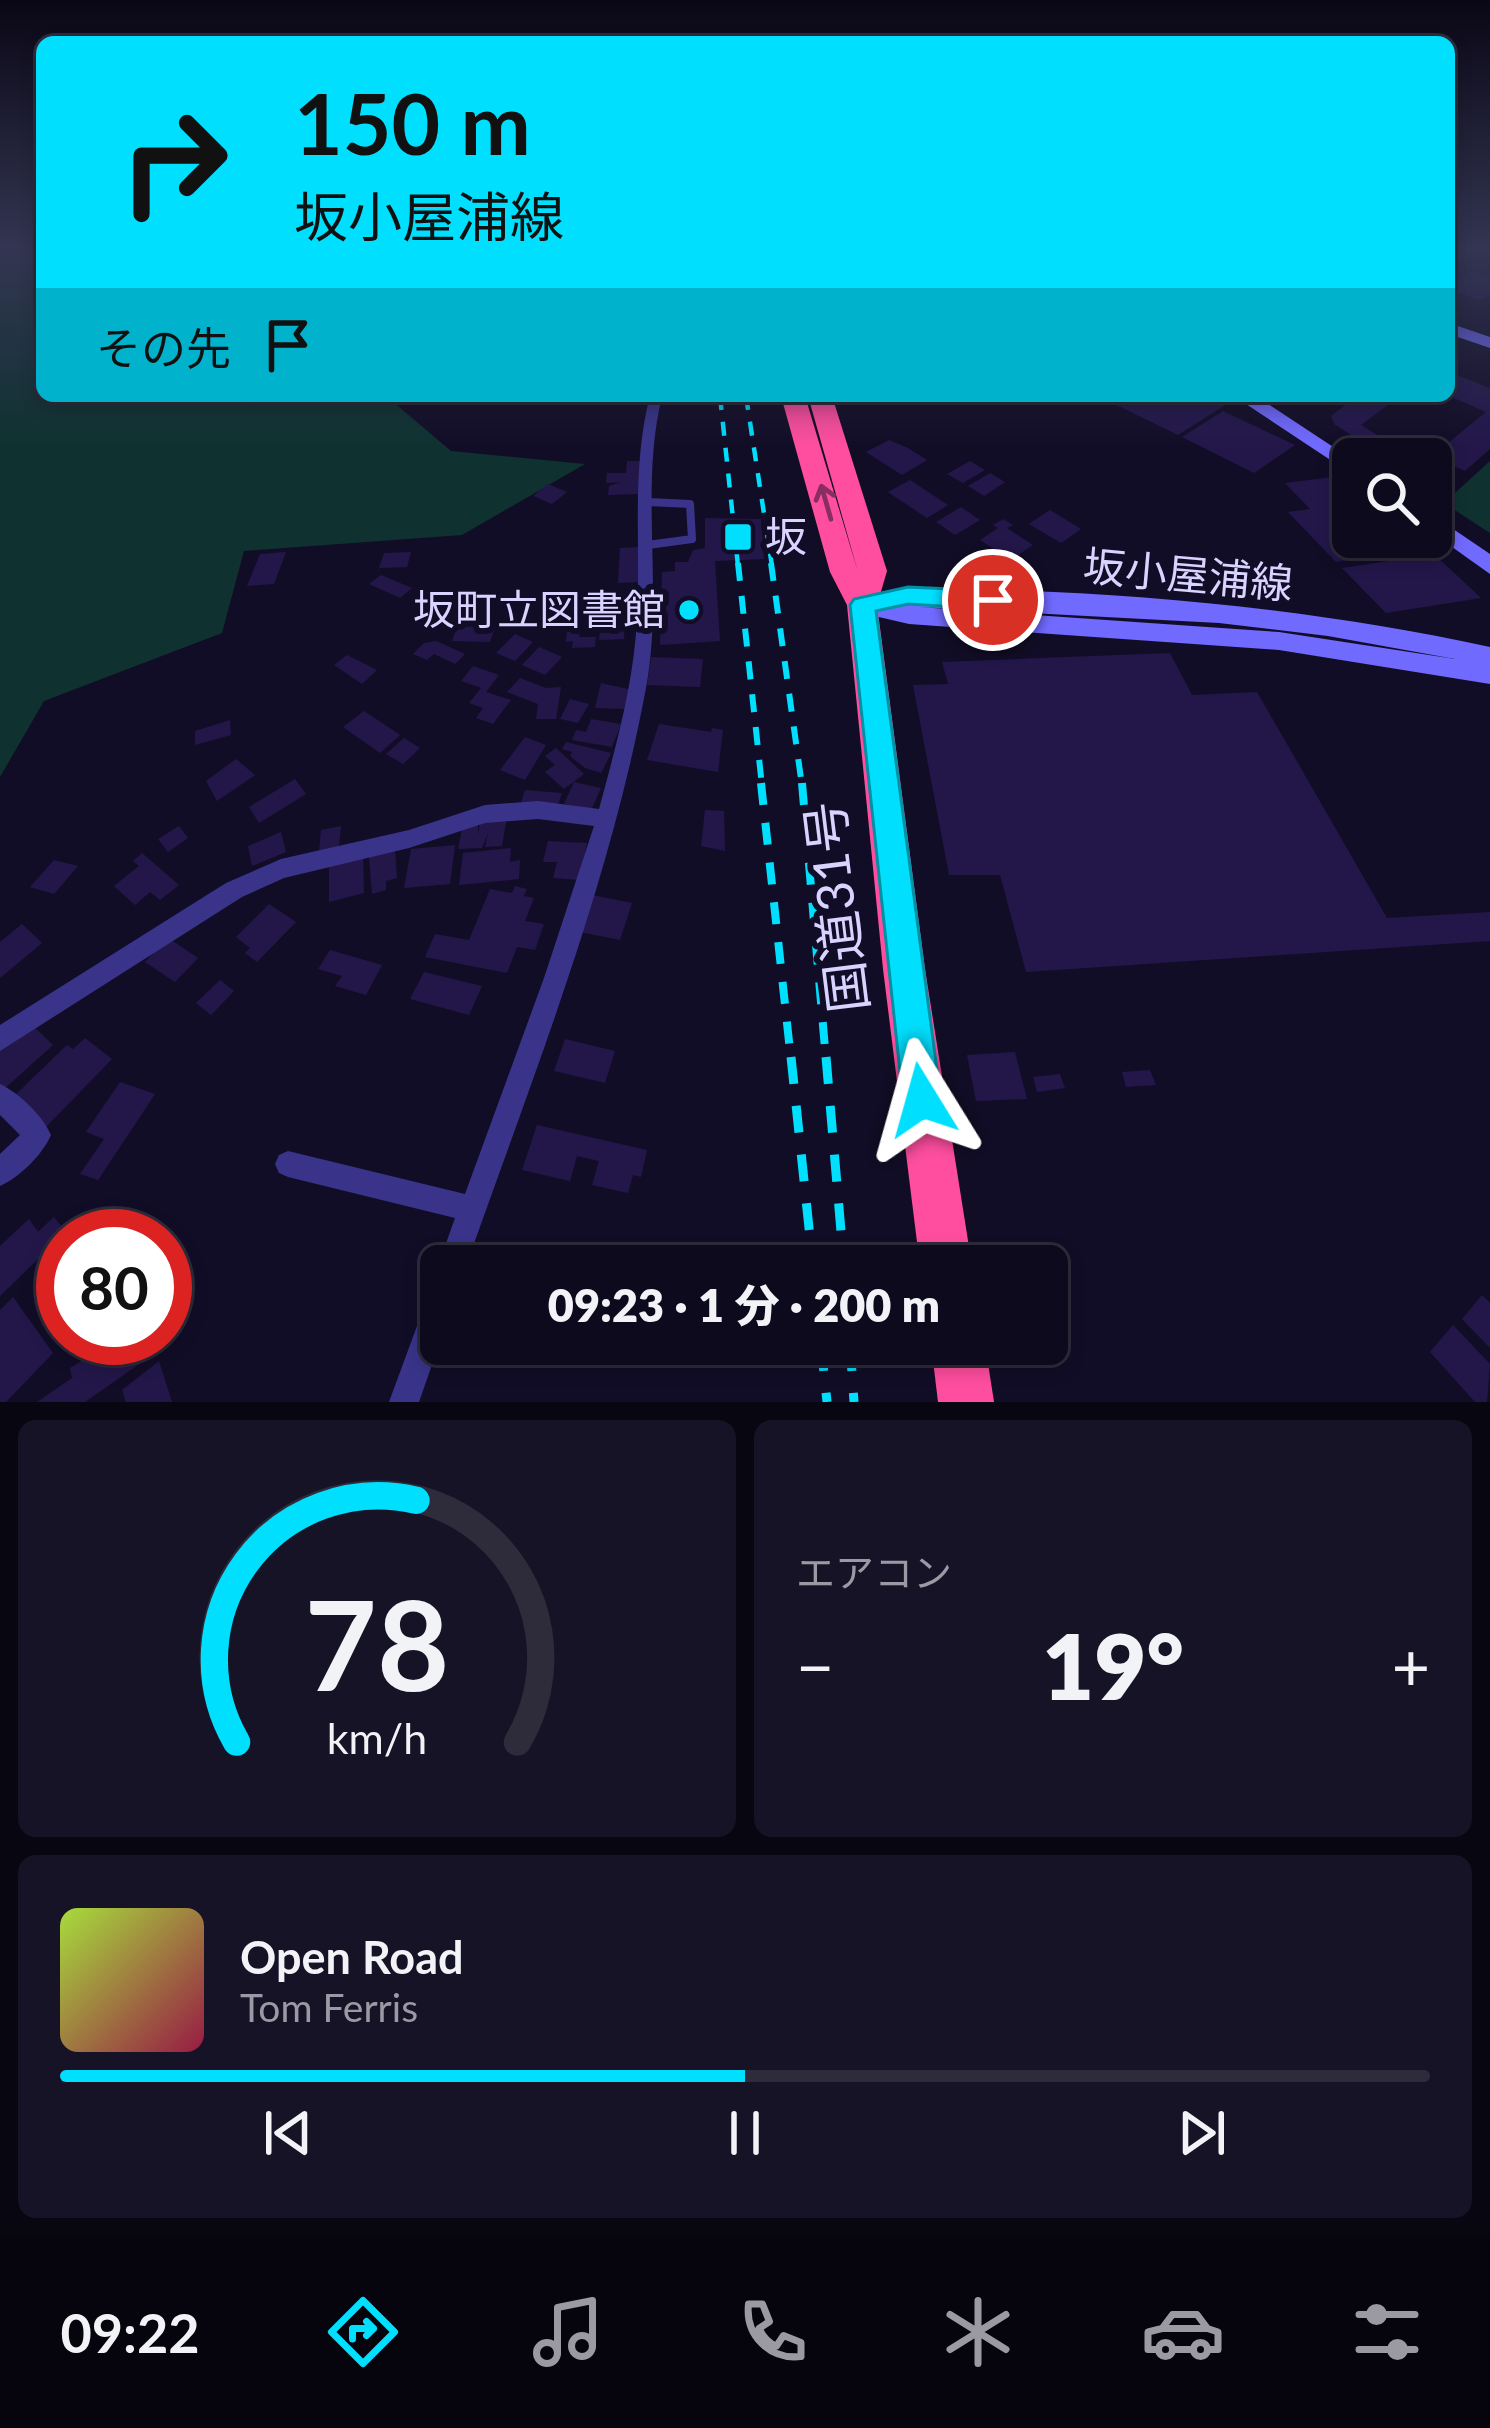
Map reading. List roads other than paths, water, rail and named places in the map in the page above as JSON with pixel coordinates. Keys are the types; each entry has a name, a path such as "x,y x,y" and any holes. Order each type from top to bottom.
{"highway":[{"name":"国道31号","path":"795,402 844,572 862,605 904,969 943,1245"},
{"name":"国道31号","path":"822,402 857,507 872,571 862,605"},
{"path":"961,1365 966,1402"}],"main road":[{"path":"1455,330 1490,343"},
{"path":"1252,402 1332,455"},
{"path":"1452,537 1490,566"},
{"name":"坂小屋浦線","path":"862,605 908,596 1127,607 1328,627 1490,657"},
{"name":"坂小屋浦線","path":"862,605 909,615 1279,641 1490,674"}],"street":[{"path":"459,1245 581,900 637,690 644,646 648,545 646,435 654,402"},
{"path":"0,1039 234,890 281,868 409,838 485,814 538,810 603,818"},
{"path":"0,1096 38,1135 0,1172"},
{"path":"288,1164 472,1209"},
{"path":"404,1402 420,1357"}],"lane":[{"path":"648,502 689,505 692,538 648,545"}],"railway":[{"path":"721,402 738,566"},
{"path":"747,402 772,566"},
{"path":"738,563 762,786"},
{"path":"771,563 802,786"},
{"path":"761,783 791,1060"},
{"path":"802,783 826,1060"},
{"path":"791,1057 811,1245"},
{"path":"826,1057 842,1245"},
{"path":"823,1365 827,1402"},
{"path":"851,1365 854,1402"}],"place":[{"name":"坂","path":"738,537"},
{"name":"坂町立図書館","path":"689,610"}]}
